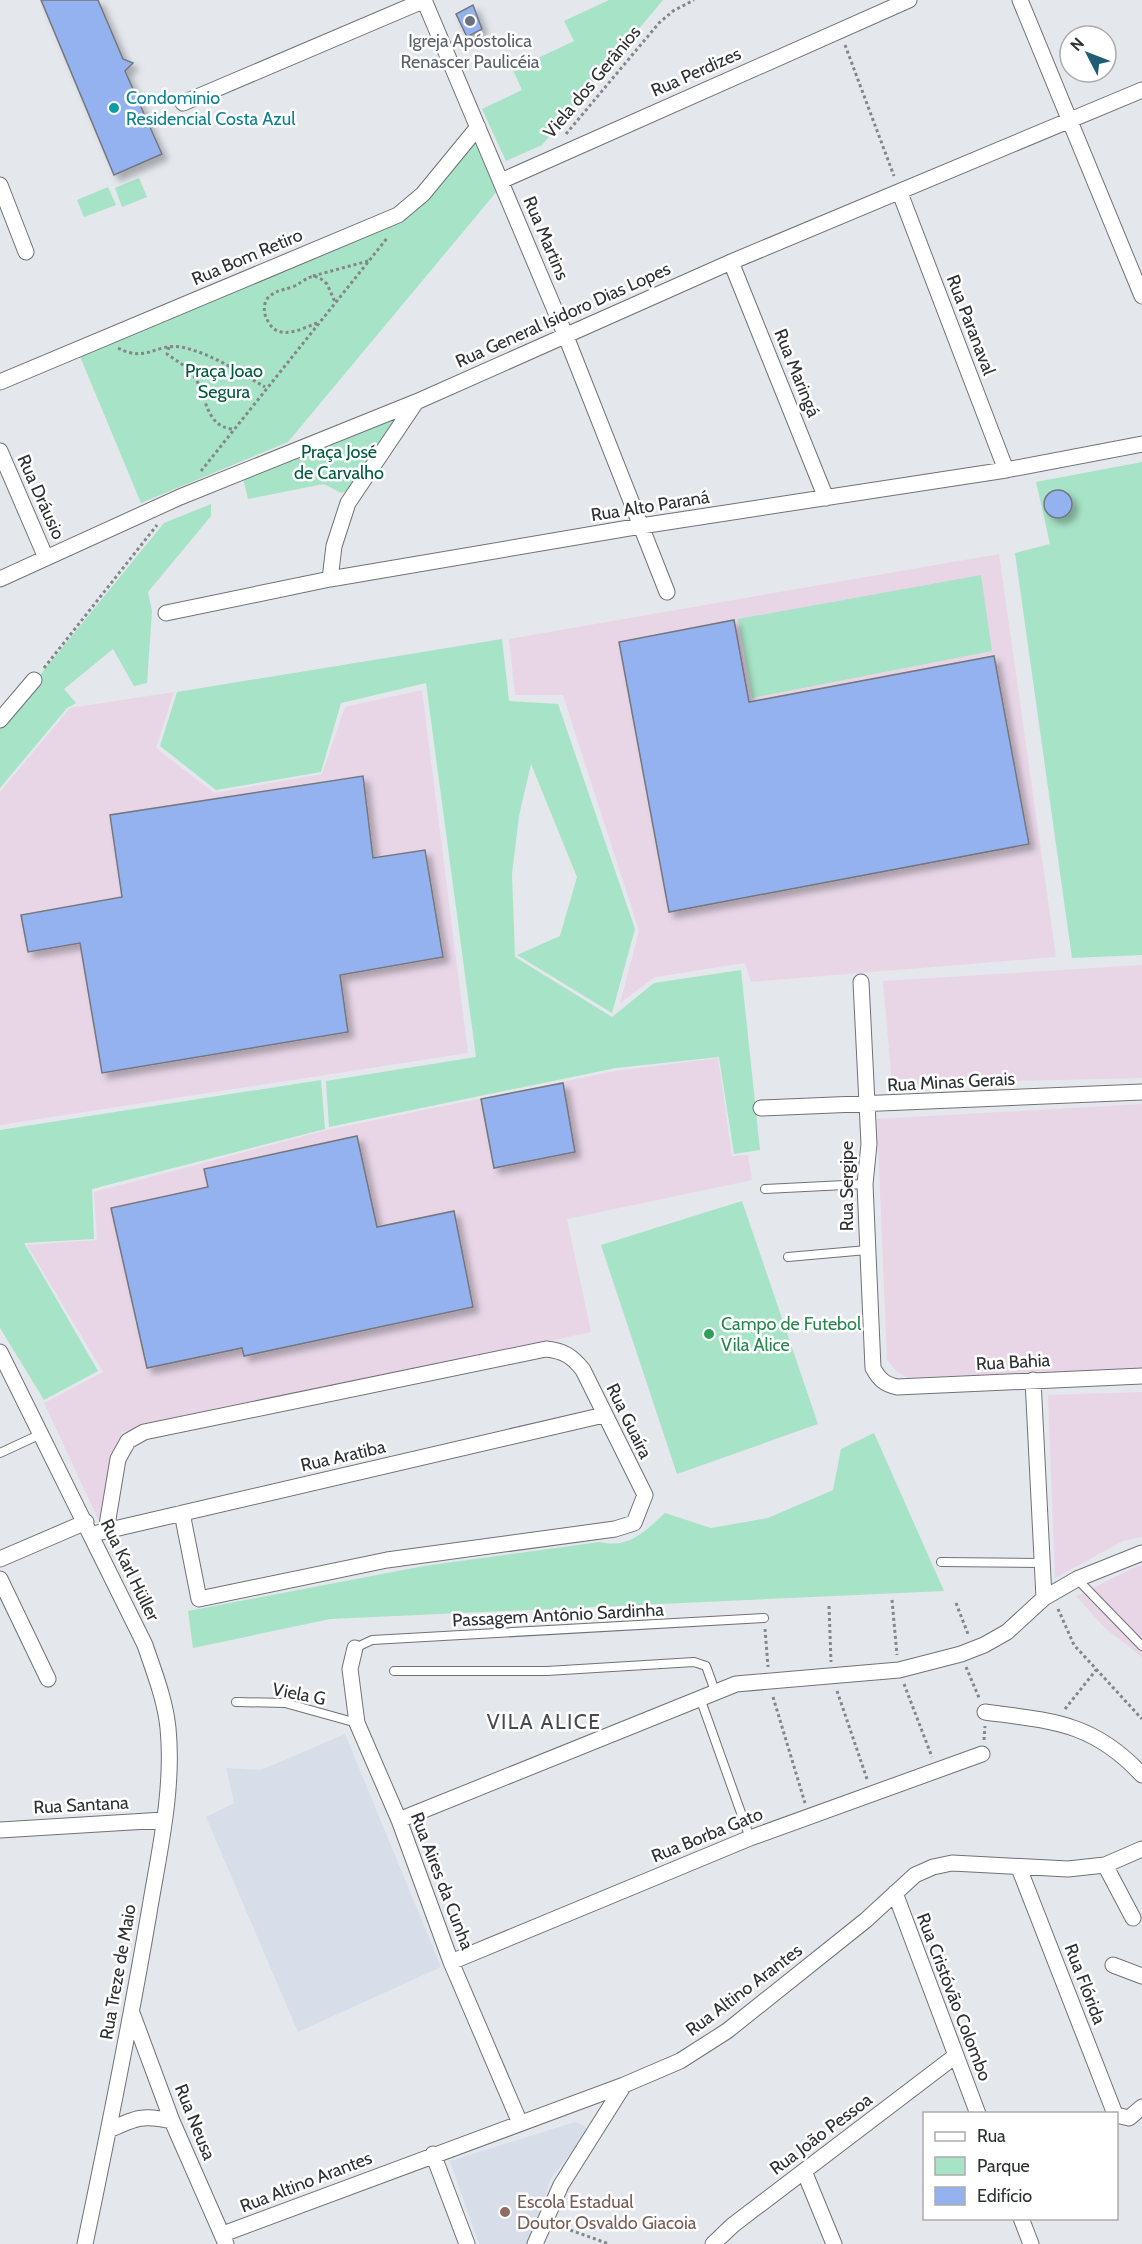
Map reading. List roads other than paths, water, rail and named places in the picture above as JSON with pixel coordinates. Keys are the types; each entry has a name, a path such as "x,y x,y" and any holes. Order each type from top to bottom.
{"street":[{"path":"183,103 424,0"},
{"name":"Rua Martins","path":"424,0 565,334 667,592"},
{"name":"Rua Perdizes","path":"501,181 839,29 909,0"},
{"path":"1020,0 1142,296"},
{"name":"Rua General Isidoro Dias Lopes","path":"0,579 180,497 416,402 731,262 1142,90"},
{"name":"Rua Bom Retiro","path":"0,382 398,215 423,194 478,127"},
{"path":"0,185 26,252"},
{"name":"Rua Paranaval","path":"900,193 1006,470"},
{"name":"Rua Maringá","path":"731,262 826,498"},
{"path":"330,579 334,546 348,503 416,402"},
{"name":"Rua Alto Paraná","path":"166,613 330,579 641,526 1006,470 1142,444"},
{"name":"Rua Dráusio","path":"0,451 46,558"},
{"path":"0,720 34,680"},
{"name":"Rua Sergipe","path":"861,982 869,1144 865,1184 873,1368 886,1385"},
{"name":"Rua Minas Gerais","path":"761,1108 1142,1092"},
{"name":"Rua Guaíra","path":"94,1529 118,1459 128,1441 144,1432 546,1349 561,1351 574,1358 583,1370 645,1496 634,1523 615,1528 387,1560 199,1599 182,1513"},
{"name":"Rua Karl Hüller","path":"0,1352 41,1434 94,1529 145,1645 159,1686 168,1727 169,1772 164,1820"},
{"name":"Rua Bahia","path":"886,1385 897,1387 1142,1376"},
{"path":"1033,1380 1042,1563 1048,1596"},
{"name":"Rua Aratiba","path":"0,1559 94,1529 182,1513 604,1415"},
{"path":"399,1820 736,1684 770,1679 899,1670 974,1649 1007,1632 1048,1596 1077,1579 1142,1553"},
{"path":"0,1579 48,1680"},
{"name":"Rua Aires da Cunha","path":"355,1648 350,1669 357,1723 399,1820 451,1962 520,2123"},
{"path":"985,1712 1063,1723 1086,1731 1108,1745 1142,1775"},
{"name":"Rua Borba Gato","path":"451,1962 750,1838 982,1754"},
{"name":"Rua Santana","path":"0,1830 164,1820"},
{"name":"Rua Treze de Maio","path":"85,2244 132,2012 164,1820"},
{"name":"Rua Altino Arantes","path":"224,2239 433,2154 624,2085 680,2061 726,2031 866,1920 915,1875 952,1863 1068,1869 1106,1865 1142,1849"},
{"path":"1106,1865 1133,1918"},
{"name":"Rua Flórida","path":"1019,1868 1115,2112"},
{"name":"Rua Cristóvão Colombo","path":"895,1893 954,2056 977,2112"},
{"path":"1113,1965 1142,1976"},
{"name":"Rua Neusa","path":"132,2012 172,2121 224,2239"},
{"name":"Rua João Pessoa","path":"713,2244 733,2225 954,2056"},
{"path":"535,2244 543,2220 561,2185 624,2085"},
{"name":"Rua Flórida","path":"1118,2115 1129,2118 1142,2107"},
{"path":"109,2130 135,2118 146,2116 172,2121"},
{"path":"433,2154 466,2244"},
{"path":"804,2171 834,2244"},
{"path":"1022,2220 1031,2244"}],"lane":[{"path":"765,1189 865,1184"},
{"path":"788,1257 867,1250"},
{"path":"0,1453 41,1434"},
{"path":"941,1562 1042,1563"},
{"path":"1077,1579 1142,1646"},
{"name":"Passagem Antônio Sardinha","path":"355,1648 372,1640 764,1618"},
{"path":"394,1671 547,1671 694,1662 706,1666 715,1691"},
{"path":"700,1698 750,1838"},
{"name":"Viela G","path":"236,1702 285,1703 357,1723"}],"place":[{"name":"Igreja Apóstolica Renascer Paulicéia","path":"470,21"},
{"name":"Condominio Residencial Costa Azul","path":"114,108"},
{"name":"Campo de Futebol Vila Alice","path":"709,1334"},
{"name":"Escola Estadual Doutor Osvaldo Giacoia","path":"505,2212"}],"district":[{"name":"VILA ALICE","path":"544,1721"}],"park label":[{"name":"Praça Joao Segura","path":"224,382"},
{"name":"Praça José de Carvalho","path":"339,462"}]}
